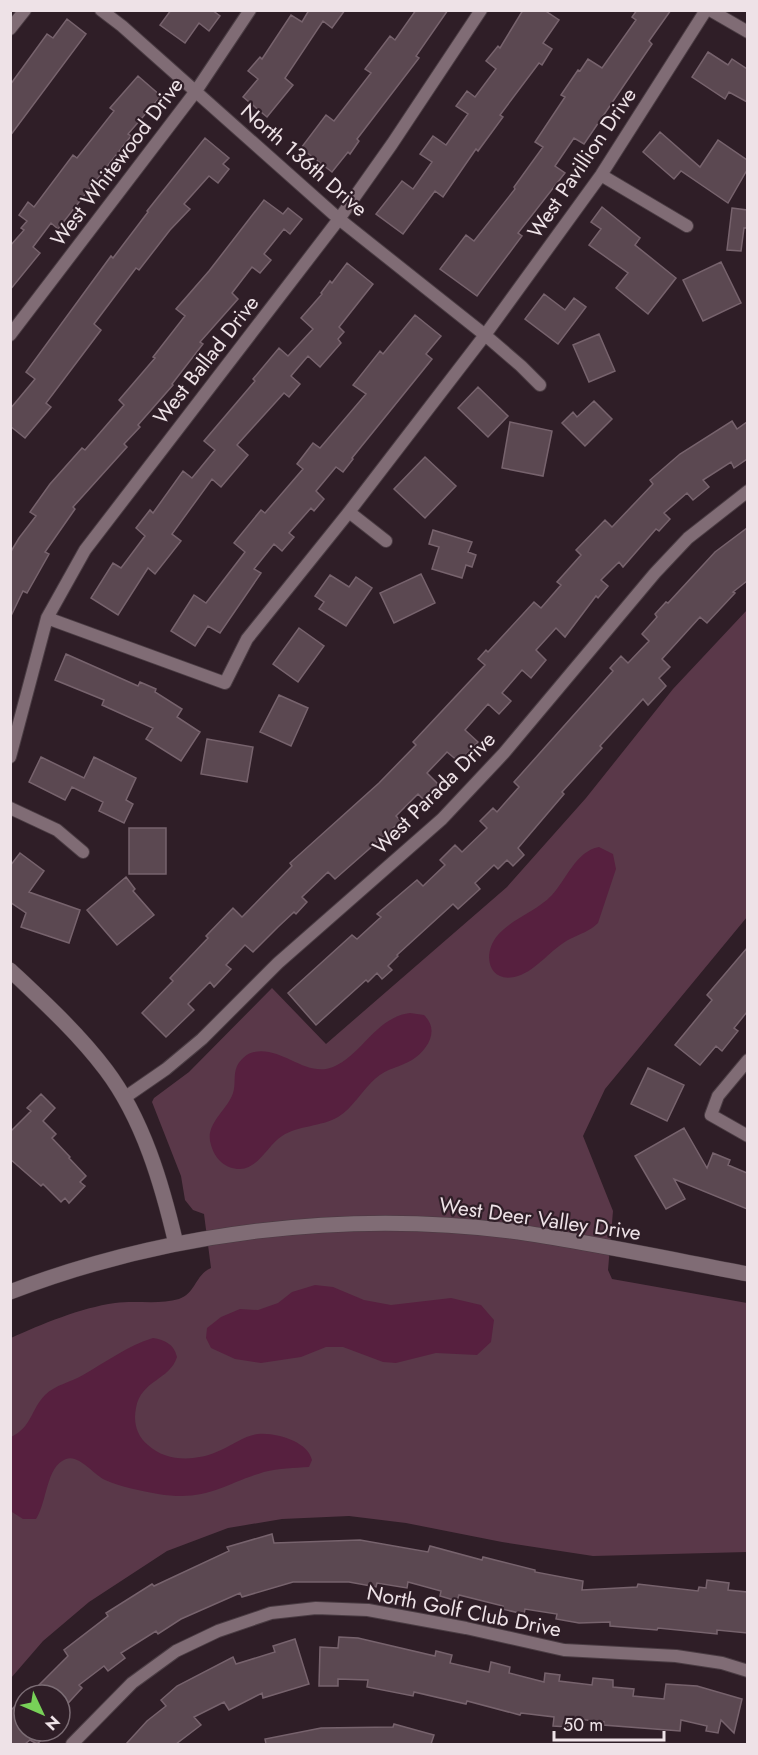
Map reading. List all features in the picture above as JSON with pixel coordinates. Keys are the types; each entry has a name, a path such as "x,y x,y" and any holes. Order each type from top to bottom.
{"street":[{"path":"10,29 25,10"},
{"name":"North 136th Drive","path":"101,10 122,26 339,219 485,335"},
{"name":"West Whitewood Drive","path":"10,335 196,91 250,10"},
{"name":"West Ballad Drive","path":"10,757 47,618 85,550 339,219 481,10"},
{"name":"West Pavillion Drive","path":"47,618 225,683 247,639 349,512 485,335 601,175 706,10"},
{"path":"710,10 747,33"},
{"path":"601,175 687,226"},
{"path":"485,335 540,385"},
{"name":"West Parada Drive","path":"124,1098 166,1069 202,1039 278,963 442,819 504,753 655,573 688,538 747,491"},
{"path":"349,512 386,541"},
{"path":"10,808 57,830 83,852"},
{"path":"10,970 74,1032 107,1071 124,1098 144,1138 170,1217 176,1244"},
{"path":"747,1060 718,1096 711,1115 747,1136"},
{"name":"West Deer Valley Drive","path":"10,1292 56,1276 176,1244 281,1229 400,1224 509,1231 617,1248 747,1274"},
{"name":"North Golf Club Drive","path":"72,1744 132,1683 176,1651 218,1631 271,1614 316,1608 368,1610 466,1628 564,1650 676,1656 722,1663 747,1671"}],"shaded area":[{"path":"747,610 747,917 605,1089 583,1136 613,1211 608,1270 612,1279 747,1303 747,1552 593,1556 502,1542 406,1523 349,1516 282,1519 228,1528 167,1551 89,1602 43,1641 11,1678 11,1338 62,1317 102,1305 123,1302 164,1302 179,1299 189,1293 202,1275 211,1268 204,1214 193,1210 185,1200 181,1176 152,1102 154,1098 189,1072 272,988 326,1044 507,887 586,798 673,689"},
{"path":"599,847 613,854 616,869 598,923 563,943 525,973 508,978 495,973 489,960 492,944 497,936 510,924 546,901 578,860 584,854"},
{"path":"410,1013 424,1015 429,1021 430,1039 423,1051 412,1060 376,1078 338,1117 289,1132 247,1168 235,1169 225,1165 215,1155 210,1137 213,1124 230,1100 234,1090 237,1066 246,1055 264,1051 304,1066 323,1069 333,1067 352,1054 388,1021"},
{"path":"315,1285 333,1287 364,1300 391,1305 451,1298 481,1305 494,1320 491,1342 477,1355 436,1353 396,1363 383,1362 343,1347 326,1347 301,1357 261,1363 235,1359 211,1348 206,1338 207,1328 221,1317 240,1309 258,1310 278,1303 292,1292"},
{"path":"153,1338 168,1343 174,1349 177,1357 168,1371 144,1391 136,1408 136,1424 141,1438 148,1445 164,1455 193,1458 212,1454 253,1435 272,1434 294,1441 305,1449 312,1460 309,1467 270,1471 214,1491 175,1496 118,1485 105,1480 76,1459 71,1458 59,1463 54,1469 36,1519 23,1519 12,1512 11,1437 27,1423 40,1400 53,1389 83,1375 125,1350"}],"building":[{"path":"171,10 212,10 220,16 209,31 199,23 185,43 160,25"},
{"path":"309,10 345,10 332,28 323,21 285,78 293,85 267,117 243,97 258,79 248,71 260,57 262,59 291,15 302,22"},
{"path":"416,10 448,10 416,56 419,58 357,139 359,141 350,154 348,152 332,172 301,148 326,115 334,121 371,73 365,69 390,36 395,40"},
{"path":"523,10 544,10 559,20 543,43 552,49 542,65 539,63 500,115 503,117 478,151 476,149 443,197 435,191 403,234 376,214 402,181 413,189 432,162 420,154 433,136 446,145 468,114 456,106 467,91 475,97 496,69 486,61 498,46 500,48"},
{"path":"637,10 671,10 649,41 652,44 584,144 574,138 555,166 565,173 518,233 522,236 477,296 440,269 466,235 474,241 515,189 514,187 543,147 535,142 565,97 561,95 578,70 580,71 588,59 602,68 636,20 632,17"},
{"path":"67,19 86,34 10,136 10,85 47,34 53,38"},
{"path":"708,52 728,65 732,59 747,69 747,102 729,92 725,99 692,77"},
{"path":"138,76 161,96 128,134 131,136 58,229 51,223 33,247 40,253 10,290 10,246 24,230 21,228 27,221 19,215 28,202 34,207 73,155 77,158 114,111 110,108"},
{"path":"660,132 700,167 718,140 747,160 747,170 728,203 681,171 674,179 643,152"},
{"path":"205,138 229,158 223,164 229,169 218,183 209,176 184,204 190,209 170,230 139,270 136,268 94,324 101,330 46,403 51,407 25,438 10,426 10,409 35,379 26,372 111,256 113,258"},
{"path":"264,200 283,214 288,208 302,219 290,234 284,229 264,254 271,260 260,273 252,267 232,293 238,299 200,342 203,344 173,385 124,444 127,447 73,507 75,509 45,552 49,554 27,593 23,591 10,618 10,553 36,516 30,512 50,484 82,448 85,450 124,405 119,400 155,358 153,357 185,316 176,309 209,271"},
{"path":"602,207 640,238 635,245 676,278 648,314 616,288 628,273 589,245 601,229 591,222"},
{"path":"732,208 747,210 747,228 744,228 741,251 727,250"},
{"path":"721,262 741,303 703,321 683,280"},
{"path":"347,263 373,284 339,327 344,332 338,339 341,343 320,367 308,356 291,376 300,384 289,397 284,393 237,445 248,455 221,487 212,479 172,534 181,541 155,574 148,568 118,615 91,598 113,563 121,568 145,536 136,528 150,510 153,513 183,471 192,478 215,450 204,441 255,381 253,379 279,348 288,356 313,329 301,318"},
{"path":"544,294 565,310 574,298 586,307 558,344 525,319"},
{"path":"415,315 441,336 426,354 432,359 343,472 336,467 316,491 324,499 314,511 311,508 289,533 294,537 282,551 274,544 254,569 261,573 220,633 208,626 195,646 171,631 194,595 206,603 245,552 234,543 261,510 265,513 303,469 297,464 313,443 320,448 366,394 353,385 380,351 383,354"},
{"path":"599,334 615,371 589,382 573,345"},
{"path":"478,387 508,416 488,437 458,408"},
{"path":"594,401 612,419 585,446 562,423 573,412 577,417"},
{"path":"732,421 737,429 747,422 747,459 734,468 731,462 703,480 709,487 693,500 687,493 664,513 670,519 659,531 656,529 623,567 619,562 601,580 608,586 598,598 596,596 565,637 556,628 536,650 546,660 531,678 522,670 502,693 511,701 499,714 488,704 465,730 478,742 459,762 447,752 427,773 439,785 424,800 418,794 396,816 401,821 335,879 328,872 302,897 307,902 296,914 294,912 253,952 245,945 226,965 231,969 214,987 210,982 188,1004 194,1010 166,1037 142,1013 173,981 170,978 208,938 206,936 233,908 242,917 292,866 290,863 379,783 416,745 413,742 485,665 478,659 486,650 488,652 534,602 541,608 561,585 557,582 581,555 576,550 605,520 612,527 653,484 650,480 680,454"},
{"path":"510,422 552,431 543,476 502,468"},
{"path":"425,457 456,486 425,518 394,489"},
{"path":"747,528 747,581 733,592 735,593 707,623 700,617 662,659 670,667 659,678 666,686 648,705 643,699 600,746 602,748 562,792 564,794 518,848 524,855 513,866 507,860 498,869 494,865 475,883 480,889 458,909 453,904 397,955 388,966 392,970 382,979 377,973 368,982 366,980 316,1025 288,993 352,935 357,939 381,917 377,914 417,880 423,886 445,865 440,860 455,845 462,852 487,828 480,821 493,808 497,812 519,787 514,782 613,671 610,668 621,656 628,663 649,641 642,634 657,617 655,614 715,552"},
{"path":"433,530 472,542 468,552 476,555 472,567 466,565 462,578 432,569 439,547 429,544"},
{"path":"421,574 435,603 394,623 380,593"},
{"path":"330,575 349,587 356,577 372,588 346,626 319,609 324,602 315,596"},
{"path":"299,628 324,646 298,682 273,664"},
{"path":"66,654 138,686 140,682 156,689 155,692 182,709 177,717 200,732 181,761 146,739 153,728 102,705 104,700 55,680"},
{"path":"279,695 308,708 291,746 260,732"},
{"path":"207,739 253,747 247,782 201,774"},
{"path":"41,757 84,778 94,757 136,778 126,800 133,804 124,823 99,811 103,802 72,787 65,800 29,782"},
{"path":"129,828 166,828 166,874 129,874"},
{"path":"20,853 44,871 29,892 80,910 69,943 21,927 26,913 10,902 10,866"},
{"path":"126,877 135,889 133,891 154,915 117,945 87,910"},
{"path":"747,948 747,1012 734,1028 738,1031 722,1051 716,1046 700,1065 675,1045 712,1000 707,995"},
{"path":"648,1068 684,1085 667,1121 631,1104"},
{"path":"41,1094 55,1108 43,1121 56,1134 52,1138 86,1176 80,1182 85,1186 69,1203 65,1198 61,1202 43,1184 41,1186 10,1159 10,1132 31,1111 27,1108"},
{"path":"684,1128 707,1168 713,1153 730,1160 728,1165 747,1173 747,1209 674,1179 685,1199 666,1209 635,1156"},
{"path":"272,1534 274,1543 360,1540 428,1552 430,1546 482,1560 483,1557 535,1570 535,1572 583,1581 582,1590 637,1587 638,1584 698,1591 699,1587 706,1588 707,1580 729,1583 728,1590 747,1592 747,1633 717,1630 717,1634 658,1628 657,1630 610,1626 610,1622 579,1623 556,1619 557,1614 525,1609 524,1614 502,1609 503,1606 459,1595 457,1601 440,1596 441,1591 408,1582 407,1588 377,1583 376,1587 349,1582 293,1582 242,1597 240,1593 181,1619 158,1634 156,1631 121,1653 125,1658 108,1671 104,1666 79,1685 82,1688 72,1699 72,1683 41,1683 68,1656 64,1650 108,1616 106,1613 152,1584 154,1586 229,1551 227,1547"},
{"path":"339,1637 358,1638 435,1656 436,1651 452,1655 450,1663 489,1672 491,1662 510,1667 509,1673 544,1682 545,1673 560,1675 559,1681 592,1685 593,1678 613,1680 613,1687 634,1689 633,1696 664,1699 666,1684 697,1686 742,1699 734,1733 721,1720 718,1733 706,1731 707,1726 681,1720 680,1731 603,1725 604,1722 569,1718 568,1727 553,1726 554,1717 521,1713 520,1715 467,1701 466,1704 414,1692 413,1696 367,1687 368,1680 338,1679 338,1686 319,1686 320,1647 338,1648"},
{"path":"295,1639 309,1684 263,1698 262,1693 229,1710 224,1702 194,1717 201,1725 176,1744 126,1744 147,1721 166,1706 161,1700 177,1686 233,1657 236,1664 275,1652 273,1646"},
{"path":"12,1709 12,1743 25,1744 10,1744 10,1711"},
{"path":"394,1724 434,1735 431,1744 266,1744 265,1739 321,1728 393,1727"}]}
